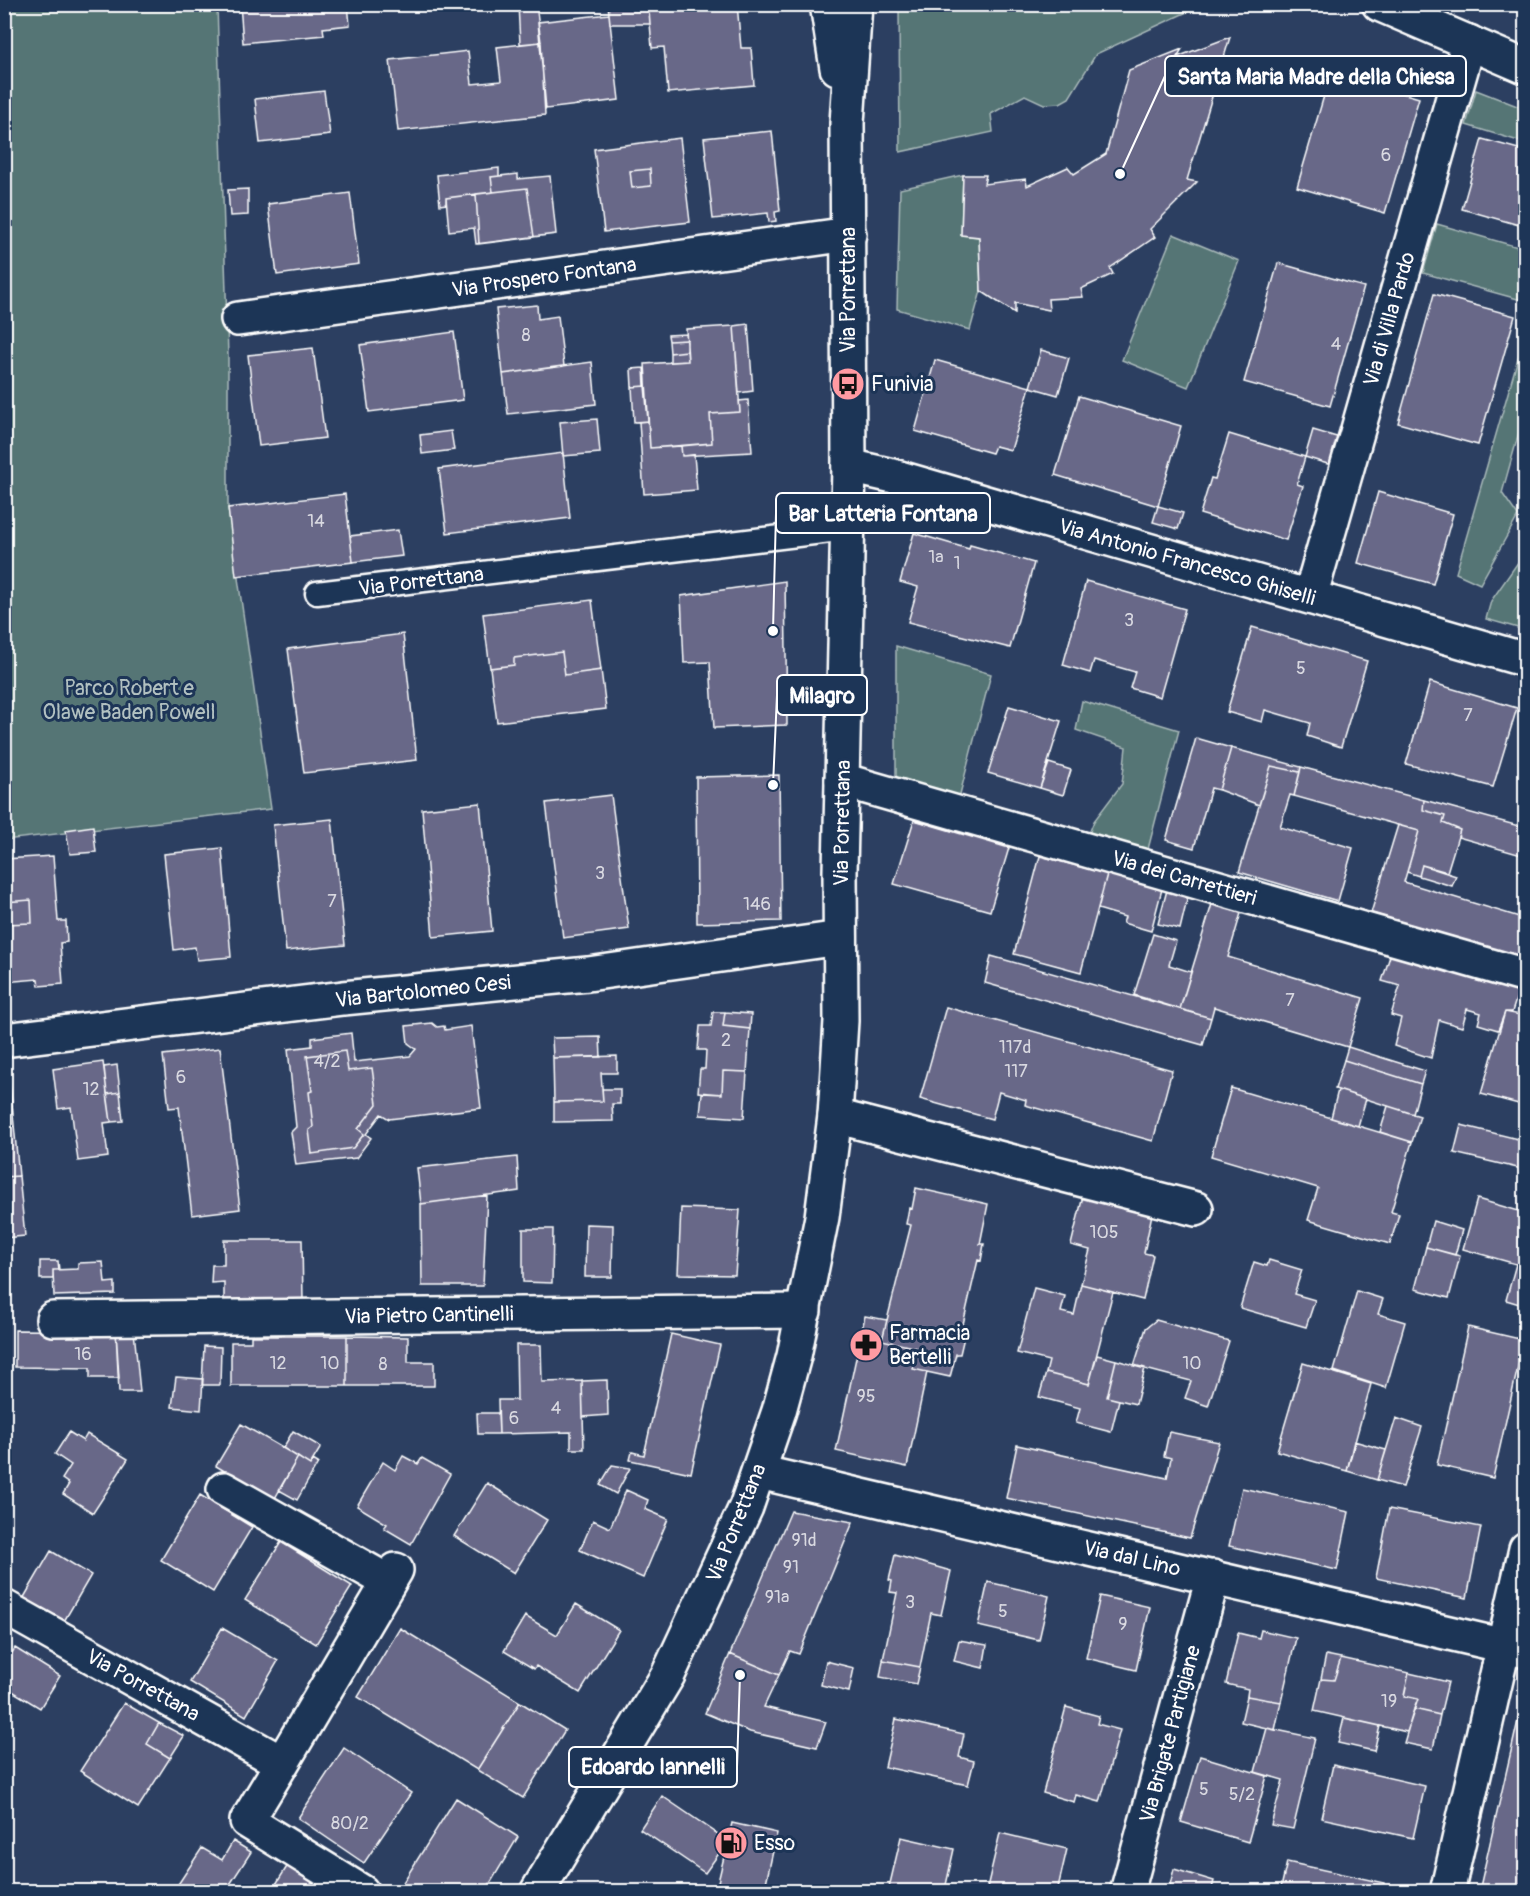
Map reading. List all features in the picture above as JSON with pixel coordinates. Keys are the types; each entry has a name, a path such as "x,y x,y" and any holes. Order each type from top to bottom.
{"street":[{"name":"Via Porrettana","path":"827,4 847,123"},
{"name":"Via Porrettana","path":"537,1892 668,1675 722,1561 759,1472 782,1400 804,1311 822,1217 836,1116 841,1021 842,780 849,466 847,123 855,4"},
{"path":"1379,4 1526,67"},
{"name":"Via di Villa Pardo","path":"1310,597 1469,42"},
{"name":"Via Prospero Fontana","path":"238,319 849,234"},
{"name":"Via Antonio Francesco Ghiselli","path":"849,466 893,476 1526,660"},
{"name":"Via dei Carrettieri","path":"842,780 1526,976"},
{"name":"Via Bartolomeo Cesi","path":"4,1040 343,998 588,974 840,938"},
{"path":"836,1116 1196,1209"},
{"name":"Via Pietro Cantinelli","path":"53,1319 804,1311"},
{"name":"Via dal Lino","path":"759,1472 1515,1649"},
{"path":"224,1488 392,1576 247,1821 362,1892"},
{"path":"1447,1892 1515,1649 1526,1550"},
{"name":"Via Brigate Partigiane","path":"1126,1892 1213,1577"},
{"name":"Via Porrettana","path":"4,1606 282,1763"}],"lane":[{"name":"Via Porrettana","path":"318,593 847,529"}],"green space":[{"path":"899,4 1202,5 1096,54 1069,98 1060,103 1044,104 1025,95 991,114 993,132 900,152"},
{"name":"Parco Robert e Olawe Baden Powell","path":"4,5 217,5 228,356 228,508 271,809 5,840"},
{"path":"1476,90 1525,109 1525,143 1466,125"},
{"path":"963,175 961,235 979,237 981,291 970,330 897,309 900,189"},
{"path":"1437,224 1525,249 1525,301 1423,273"},
{"path":"1173,234 1239,261 1188,387 1122,360"},
{"path":"1525,334 1525,411 1502,493 1518,516 1480,584 1456,573"},
{"path":"1521,558 1525,561 1525,630 1486,619 1491,601"},
{"path":"896,646 991,674 959,798 896,779"},
{"path":"1082,701 1179,730 1147,853 1088,836 1094,821 1122,784 1126,747 1076,730"}],"building":[{"path":"240,4 348,4 350,25 323,28 324,35 243,43"},
{"path":"518,4 536,4 541,42 520,44"},
{"path":"608,4 684,4 684,8 649,11 650,24 610,24"},
{"path":"737,4 741,48 751,48 754,85 668,93 664,47 652,48 649,11"},
{"path":"609,14 619,100 546,109 538,22"},
{"path":"1230,37 1187,180 1197,182 1150,229 1155,237 1110,268 1113,274 1081,289 1083,297 1048,299 1049,310 1015,303 1015,313 981,291 979,237 961,235 963,175 986,175 984,184 1026,179 1027,186 1068,167 1074,174 1106,154 1129,70 1182,49 1177,57"},
{"path":"541,42 545,115 398,131 390,60 468,51 472,84 501,81 497,47"},
{"path":"1331,72 1419,98 1385,213 1297,187"},
{"path":"324,91 330,135 260,143 255,99"},
{"path":"772,131 780,211 775,212 776,221 769,222 768,213 713,219 704,138"},
{"path":"680,138 690,222 604,232 594,149"},
{"path":"1482,139 1526,151 1526,227 1462,209"},
{"path":"499,168 499,176 491,177 493,192 446,198 446,204 440,205 437,175"},
{"path":"650,169 651,186 632,188 630,171"},
{"path":"518,174 518,179 550,176 556,234 476,244 474,228 449,231 446,198 493,192 491,177"},
{"path":"527,188 534,237 479,244 476,194"},
{"path":"248,189 248,215 230,216 228,190"},
{"path":"350,193 359,264 277,275 268,204"},
{"path":"1278,263 1364,287 1330,406 1244,382"},
{"path":"1434,294 1515,316 1478,445 1398,423"},
{"path":"537,305 538,319 558,316 564,366 503,374 496,309"},
{"path":"748,324 753,391 739,393 734,326"},
{"path":"734,326 740,412 710,414 712,443 650,448 645,364 688,361 686,329"},
{"path":"454,332 463,400 369,412 360,345"},
{"path":"686,334 687,340 669,341 668,335"},
{"path":"687,340 687,351 670,353 669,341"},
{"path":"313,348 325,438 259,446 248,355"},
{"path":"1041,350 1069,358 1058,395 1030,387"},
{"path":"687,351 688,361 670,362 670,353"},
{"path":"935,360 1030,387 1011,450 995,446 992,453 915,431"},
{"path":"592,362 596,404 508,414 503,374"},
{"path":"644,368 645,386 632,387 631,369"},
{"path":"645,386 648,421 634,422 632,387"},
{"path":"1079,396 1181,426 1158,506 1055,475"},
{"path":"748,400 752,452 682,456 681,446 712,443 710,414 740,412 739,401"},
{"path":"597,419 600,453 563,456 560,422"},
{"path":"648,421 650,448 681,446 682,456 694,455 697,490 644,494 639,422"},
{"path":"1313,430 1340,438 1331,465 1305,457"},
{"path":"451,431 454,450 422,454 420,435"},
{"path":"1229,434 1305,457 1297,484 1303,486 1286,540 1200,514 1211,478 1215,479"},
{"path":"563,453 570,518 447,533 439,469"},
{"path":"1378,492 1453,514 1433,584 1358,563"},
{"path":"345,494 353,562 236,576 228,508"},
{"path":"1158,506 1183,513 1178,529 1153,522"},
{"path":"398,530 402,556 353,562 350,536"},
{"path":"914,533 969,549 970,545 1034,563 1010,648 908,622 918,587 900,582"},
{"path":"785,581 787,725 714,728 710,662 684,663 681,596"},
{"path":"1086,581 1185,609 1160,697 1130,688 1135,672 1094,660 1090,673 1063,665"},
{"path":"592,600 601,670 565,675 562,652 514,658 514,665 490,668 483,614"},
{"path":"1252,627 1367,661 1341,747 1307,736 1310,723 1265,710 1262,722 1227,712"},
{"path":"403,634 417,760 304,773 288,649"},
{"path":"562,652 565,675 601,670 606,709 497,722 490,668 514,665 514,658"},
{"path":"1430,682 1517,708 1493,787 1406,764"},
{"path":"1009,706 1061,721 1040,788 988,773"},
{"path":"1196,738 1231,748 1219,790 1211,788 1194,848 1166,840"},
{"path":"1231,748 1301,767 1300,772 1271,766 1259,805 1219,790"},
{"path":"1049,763 1071,770 1063,795 1040,788"},
{"path":"1271,766 1300,772 1294,796 1290,795 1280,827 1353,848 1338,901 1239,872"},
{"path":"1301,767 1424,800 1423,810 1445,816 1443,823 1460,830 1447,872 1422,865 1419,876 1407,872 1419,831 1294,796"},
{"path":"779,775 781,921 697,923 696,777"},
{"path":"611,795 629,929 563,938 546,803"},
{"path":"1424,800 1526,828 1526,865 1525,856 1458,837 1460,830 1443,823 1445,816 1423,810"},
{"path":"480,803 492,931 433,937 422,809"},
{"path":"332,819 345,945 286,951 273,825"},
{"path":"914,820 1009,848 990,911 894,884"},
{"path":"1398,825 1419,831 1404,882 1526,919 1526,958 1371,913"},
{"path":"93,826 96,852 70,854 66,830"},
{"path":"222,848 231,957 197,960 195,947 174,950 164,854"},
{"path":"53,856 58,921 66,921 67,942 60,943 63,984 39,986 38,979 4,982 4,859"},
{"path":"1040,856 1107,874 1081,972 1014,954"},
{"path":"1422,865 1456,876 1452,886 1419,876"},
{"path":"1107,874 1162,889 1151,931 1123,923 1125,917 1098,909"},
{"path":"1167,890 1188,896 1180,929 1158,924"},
{"path":"31,900 32,923 4,924 4,902"},
{"path":"1212,904 1241,913 1228,957 1363,998 1348,1047 1214,1007 1211,1018 1180,1009"},
{"path":"1153,934 1176,941 1169,965 1191,972 1180,1009 1134,995"},
{"path":"1391,953 1519,990 1512,1012 1505,1012 1498,1030 1478,1024 1481,1013 1467,1009 1462,1027 1439,1020 1431,1058 1394,1046 1401,1018 1391,1015 1400,986 1382,981"},
{"path":"991,956 1211,1018 1203,1045 985,983"},
{"path":"946,1007 1172,1070 1153,1141 1025,1105 1026,1100 999,1092 992,1119 920,1099"},
{"path":"713,1012 725,1012 723,1026 750,1029 747,1072 723,1071 722,1094 698,1092 700,1069 705,1069 706,1050 698,1050 700,1026 711,1026"},
{"path":"725,1012 751,1014 750,1029 723,1026"},
{"path":"1505,1012 1526,1016 1526,1106 1481,1094"},
{"path":"432,1023 437,1027 444,1026 445,1030 471,1026 481,1108 389,1119 381,1114 366,1134 371,1138 356,1158 296,1165 291,1132 296,1127 288,1049 312,1046 312,1038 351,1033 354,1062 410,1056 416,1049 408,1043 406,1026"},
{"path":"600,1037 601,1057 553,1058 552,1038"},
{"path":"1348,1047 1425,1071 1421,1084 1344,1060"},
{"path":"220,1048 240,1209 192,1215 179,1107 169,1108 163,1055"},
{"path":"345,1051 348,1071 372,1068 377,1104 358,1129 364,1134 353,1148 312,1154 309,1130 313,1127 309,1092 312,1091 307,1056"},
{"path":"617,1056 617,1073 601,1073 603,1101 554,1102 553,1058"},
{"path":"1344,1060 1421,1084 1413,1114 1335,1089"},
{"path":"103,1062 111,1122 104,1123 108,1157 78,1161 71,1107 58,1109 53,1069"},
{"path":"117,1065 120,1092 107,1094 104,1067"},
{"path":"723,1071 747,1072 744,1118 700,1115 702,1093 722,1094"},
{"path":"9,1073 19,1176 4,1177 4,1074"},
{"path":"1231,1088 1412,1142 1391,1212 1399,1214 1390,1244 1308,1220 1318,1188 1211,1156"},
{"path":"602,1089 620,1089 620,1104 612,1104 613,1121 554,1122 554,1102 603,1101"},
{"path":"1338,1090 1366,1099 1358,1126 1331,1118"},
{"path":"120,1092 123,1121 111,1122 107,1094"},
{"path":"1388,1106 1420,1116 1412,1142 1380,1132"},
{"path":"1461,1125 1526,1141 1526,1170 1454,1153"},
{"path":"517,1157 519,1191 421,1204 417,1168"},
{"path":"19,1176 25,1236 4,1238 4,1177"},
{"path":"916,1188 988,1204 980,1244 984,1244 981,1261 978,1260 960,1337 964,1337 960,1354 956,1354 950,1377 913,1369 917,1348 882,1340 911,1225 906,1224"},
{"path":"487,1195 483,1286 422,1286 421,1204"},
{"path":"1083,1196 1152,1214 1144,1253 1153,1255 1143,1300 1081,1284 1090,1250 1071,1245"},
{"path":"1477,1199 1526,1213 1526,1306 1506,1300 1516,1264 1463,1249"},
{"path":"681,1208 740,1210 735,1275 678,1274"},
{"path":"1433,1221 1462,1230 1455,1255 1426,1247"},
{"path":"586,1224 613,1225 612,1277 585,1277"},
{"path":"523,1229 553,1229 552,1283 523,1282"},
{"path":"224,1240 302,1240 303,1302 224,1302 224,1282 211,1283 212,1265 224,1265"},
{"path":"1426,1247 1460,1256 1449,1298 1415,1289"},
{"path":"1269,1260 1302,1270 1294,1294 1315,1300 1306,1327 1240,1308 1254,1262 1267,1266"},
{"path":"40,1261 58,1261 59,1270 53,1270 53,1279 40,1279"},
{"path":"103,1262 105,1283 115,1282 115,1294 54,1296 53,1270 78,1269 78,1263"},
{"path":"1081,1284 1113,1292 1089,1384 1046,1373 1049,1361 1017,1353 1034,1288 1065,1296 1061,1312 1074,1315"},
{"path":"1357,1291 1383,1299 1378,1314 1405,1322 1386,1388 1334,1371"},
{"path":"865,1316 887,1320 882,1340 917,1348 913,1369 927,1372 907,1467 836,1451"},
{"path":"1156,1320 1229,1341 1208,1406 1185,1398 1191,1381 1134,1366 1146,1328"},
{"path":"1468,1327 1524,1340 1493,1478 1437,1465"},
{"path":"15,1330 116,1331 119,1378 90,1378 90,1368 15,1367"},
{"path":"116,1331 134,1331 140,1392 119,1392"},
{"path":"671,1334 720,1345 691,1473 630,1460 632,1452 644,1455"},
{"path":"251,1336 347,1336 347,1386 231,1386 231,1342 251,1342"},
{"path":"347,1336 408,1337 408,1362 434,1362 434,1386 347,1386"},
{"path":"516,1345 541,1345 542,1382 582,1381 584,1449 571,1449 571,1432 499,1434 498,1400 517,1400"},
{"path":"204,1346 221,1347 220,1385 202,1385"},
{"path":"1097,1355 1116,1360 1107,1397 1119,1400 1111,1432 1076,1423 1080,1408 1039,1397 1046,1373 1089,1384"},
{"path":"1116,1360 1145,1368 1136,1404 1107,1397"},
{"path":"1303,1363 1371,1384 1347,1471 1277,1451"},
{"path":"176,1377 203,1379 201,1410 172,1407"},
{"path":"607,1380 608,1415 583,1417 582,1381"},
{"path":"477,1413 498,1413 499,1434 478,1434"},
{"path":"1396,1418 1422,1427 1403,1487 1377,1480"},
{"path":"241,1424 298,1457 274,1500 216,1466"},
{"path":"293,1431 321,1447 310,1465 283,1448"},
{"path":"69,1432 83,1441 87,1434 128,1459 93,1513 63,1494 69,1484 62,1479 71,1465 55,1454"},
{"path":"1169,1432 1219,1442 1190,1538 1006,1498 1017,1445 1167,1478 1171,1458 1164,1456"},
{"path":"1354,1441 1386,1450 1377,1480 1347,1471"},
{"path":"403,1456 418,1464 422,1458 450,1474 411,1544 384,1528 387,1524 357,1506 383,1462 395,1470"},
{"path":"298,1457 310,1465 313,1460 318,1463 297,1500 279,1490"},
{"path":"612,1465 630,1468 616,1494 600,1485"},
{"path":"487,1483 547,1520 514,1573 454,1536"},
{"path":"1242,1488 1349,1512 1337,1570 1229,1546"},
{"path":"626,1490 648,1500 645,1509 668,1519 643,1578 580,1550 593,1520 610,1528"},
{"path":"200,1495 252,1527 213,1592 161,1560"},
{"path":"1389,1509 1481,1527 1467,1598 1376,1578"},
{"path":"791,1511 853,1522 799,1654 790,1651 779,1675 730,1654"},
{"path":"281,1542 352,1586 316,1644 245,1600"},
{"path":"51,1551 91,1575 63,1623 23,1599"},
{"path":"895,1555 951,1571 941,1615 931,1613 920,1667 883,1660 897,1593 890,1592 892,1581 889,1580"},
{"path":"988,1582 1049,1596 1039,1640 978,1626"},
{"path":"1100,1596 1150,1607 1136,1670 1086,1658"},
{"path":"576,1604 619,1630 580,1693 536,1666 534,1669 504,1651 525,1616 557,1635"},
{"path":"222,1628 278,1661 246,1716 190,1682"},
{"path":"400,1628 520,1702 477,1770 358,1697"},
{"path":"1261,1630 1296,1638 1281,1702 1247,1696 1248,1689 1226,1684 1238,1633 1259,1638"},
{"path":"959,1640 987,1645 983,1668 954,1661"},
{"path":"15,1648 60,1676 40,1708 4,1686 4,1665"},
{"path":"730,1654 779,1675 764,1707 826,1722 817,1747 750,1732 705,1713"},
{"path":"1326,1655 1341,1658 1334,1680 1321,1679"},
{"path":"1341,1658 1409,1673 1404,1696 1418,1699 1407,1732 1314,1711 1321,1679 1334,1680"},
{"path":"883,1660 920,1667 916,1684 880,1677"},
{"path":"826,1661 854,1668 849,1692 821,1685"},
{"path":"1409,1673 1448,1682 1440,1715 1414,1709 1418,1699 1404,1696"},
{"path":"1525,1690 1526,1892 1497,1892 1480,1887"},
{"path":"1247,1696 1281,1702 1275,1730 1241,1722"},
{"path":"520,1702 565,1730 523,1798 477,1770"},
{"path":"124,1703 159,1723 147,1744 170,1758 138,1808 80,1771"},
{"path":"1066,1707 1099,1716 1097,1724 1120,1730 1100,1802 1076,1795 1074,1802 1043,1793"},
{"path":"1414,1709 1440,1715 1433,1749 1404,1743"},
{"path":"1344,1718 1380,1726 1374,1751 1338,1743"},
{"path":"896,1719 964,1734 959,1757 974,1761 968,1785 885,1767"},
{"path":"159,1723 184,1736 170,1758 147,1744"},
{"path":"1267,1728 1315,1738 1293,1829 1271,1825 1283,1780 1255,1772"},
{"path":"344,1748 411,1793 364,1863 298,1818"},
{"path":"1200,1756 1267,1776 1248,1842 1181,1822"},
{"path":"1333,1765 1425,1786 1413,1838 1321,1818"},
{"path":"662,1796 728,1841 705,1873 640,1829"},
{"path":"456,1798 518,1837 485,1892 397,1892"},
{"path":"732,1823 777,1833 764,1892 718,1882"},
{"path":"1000,1833 1067,1849 1057,1892 986,1892"},
{"path":"901,1837 954,1849 946,1885 973,1892 888,1892"},
{"path":"233,1841 251,1852 225,1892 173,1892 202,1848 222,1860"},
{"path":"1287,1862 1384,1883 1382,1892 1280,1892"},
{"path":"288,1865 330,1892 271,1892"},
{"path":"1174,1869 1214,1881 1211,1892 1168,1892"}],"place":[{"name":"Santa Maria Madre della Chiesa","path":"1120,174"},
{"name":"Funivia","path":"848,384"},
{"name":"Bar Latteria Fontana","path":"773,631"},
{"name":"Milagro","path":"773,785"},
{"name":"Farmacia Bertelli","path":"866,1345"},
{"name":"Edoardo Iannelli","path":"740,1675"},
{"name":"Esso","path":"731,1843"}]}
